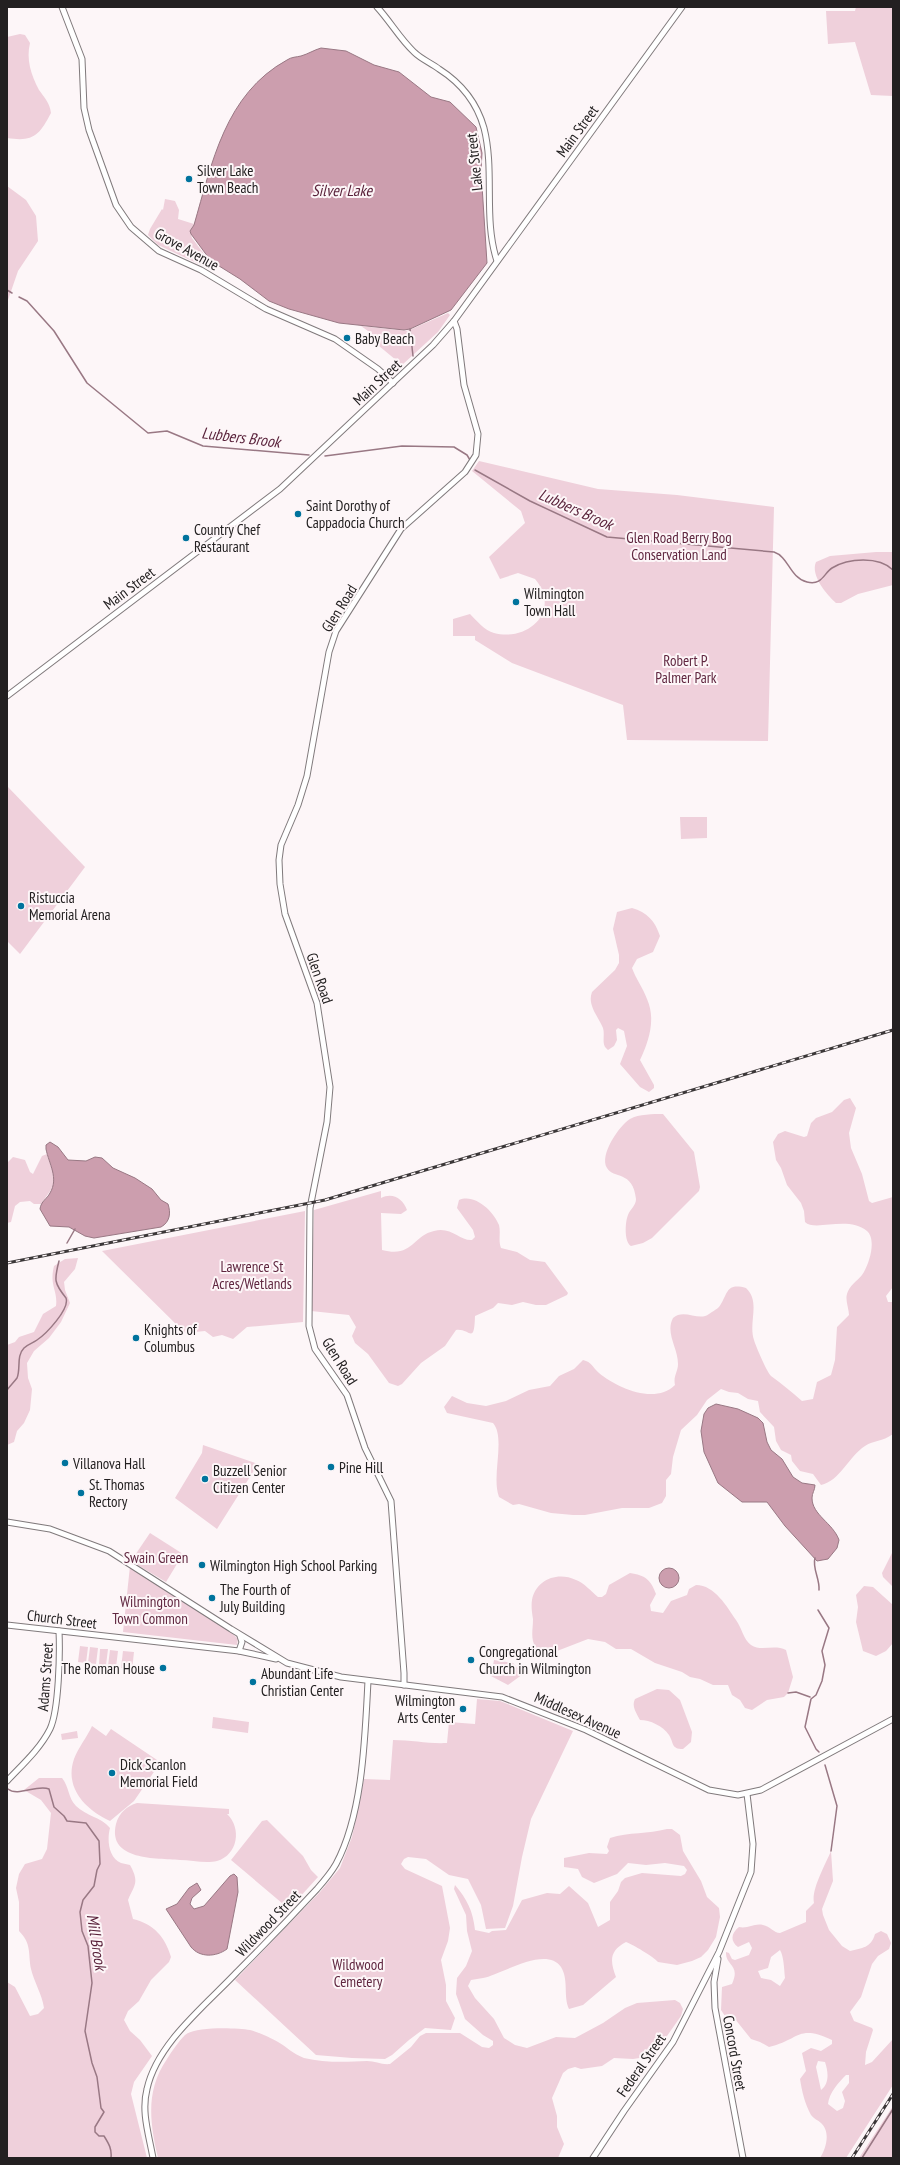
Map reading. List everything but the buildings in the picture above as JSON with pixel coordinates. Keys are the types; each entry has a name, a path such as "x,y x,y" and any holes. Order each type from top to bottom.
{"street":[{"name":"Grove Avenue","path":"62,7 82,59 84,108 89,130 116,205 131,227 159,251 201,270 266,309 336,339 378,369 393,383"},
{"name":"Lake Street","path":"377,7 411,50 455,81 469,96 476,109 484,129 491,224 497,261"},
{"name":"Main Street","path":"7,696 280,489 433,345 454,321 682,7"},
{"name":"Glen Road","path":"404,1685 391,1501 365,1448 347,1395 318,1353 309,1326 310,1208 328,1122 330,1087 317,1003 284,914 279,860 281,845 299,802 307,776 329,652 336,631 401,529 465,472 476,455 478,434 462,376 458,332 454,321"},
{"name":"Middlesex Avenue","path":"7,1522 48,1529 102,1547 128,1562 280,1660 328,1675 509,1698 586,1730 704,1787 730,1794 747,1794 769,1786 893,1719"},
{"name":"Church Street","path":"7,1625 239,1651 280,1660"},
{"name":"Adams Street","path":"7,1782 38,1747 53,1723 60,1631"},
{"path":"238,1633 242,1642 239,1651"},
{"name":"Wildwood Street","path":"153,2158 146,2124 145,2102 148,2084 159,2059 185,2026 318,1889 335,1866 342,1852 352,1818 361,1767 368,1681"},
{"name":"Federal Street","path":"593,2158 624,2110 673,2042 719,1952 746,1889 752,1865 754,1844 747,1794"},
{"name":"Concord Street","path":"719,1952 714,1985 715,2008 720,2042 743,2158"},
{"path":"703,1982 714,1985"}],"green space":[{"path":"856,7 893,7 893,96 871,95 855,42 828,44 826,11 855,11"},
{"path":"20,34 25,35 30,43 29,61 32,73 39,90 48,103 51,113 43,127 34,136 16,139 7,138 7,37"},
{"path":"7,186 26,200 36,216 38,241 18,271 7,303"},
{"path":"165,199 175,201 179,210 178,219 194,224 190,231 192,238 204,254 201,265 158,245 148,235 162,209 163,210"},
{"path":"448,313 450,315 438,332 402,365 373,341 375,336 361,326 407,331"},
{"name":"Robert P. Palmer Park","path":"479,461 598,489 677,495 774,507 768,741 627,740 623,705 512,663 475,640 475,636 453,636 453,619 470,614 491,632 507,635 519,633 529,628 537,621 543,613 545,602 542,591 535,579 518,573 500,579 489,557 525,523 521,511 472,471"},
{"path":"893,552 893,585 858,594 841,603 836,603 824,590 817,579 815,573 816,562 830,556"},
{"path":"7,786 85,867 20,954 7,941"},
{"path":"680,817 707,817 707,838 681,839"},
{"path":"632,908 642,912 650,918 656,926 660,936 653,952 637,959 632,968 650,1007 651,1014 649,1038 640,1060 654,1085 654,1088 649,1092 640,1087 620,1064 627,1046 624,1031 618,1028 616,1030 617,1040 614,1046 608,1050 605,1047 603,1028 591,1001 592,992 615,970 619,963 619,955 613,929 617,912"},
{"path":"850,1098 856,1108 849,1133 851,1148 862,1174 869,1201 872,1203 893,1197 893,1287 886,1296 888,1302 893,1302 893,1434 859,1450 834,1479 821,1485 813,1474 800,1471 792,1461 791,1455 781,1450 776,1441 774,1427 760,1412 758,1401 748,1399 738,1393 721,1389 707,1400 697,1415 681,1430 673,1457 671,1474 666,1480 666,1496 662,1503 649,1508 622,1508 585,1515 573,1515 551,1513 519,1504 513,1505 499,1497 497,1488 499,1447 497,1430 493,1423 447,1413 444,1407 452,1396 467,1403 486,1406 506,1401 529,1390 550,1386 559,1376 574,1369 583,1360 590,1363 607,1379 626,1389 647,1394 657,1394 667,1391 675,1385 678,1367 670,1329 673,1318 682,1314 701,1317 709,1314 719,1307 728,1291 734,1287 746,1288 753,1300 754,1306 752,1326 754,1340 769,1374 802,1401 813,1399 817,1382 831,1375 835,1360 837,1327 849,1315 846,1299 847,1294 851,1286 862,1275 867,1265 872,1246 870,1235 859,1226 851,1224 810,1225 805,1222 804,1211 801,1203 787,1185 781,1168 776,1160 773,1142 778,1134 785,1131 804,1137 807,1136 811,1123 816,1118 832,1112 844,1100"},
{"path":"663,1114 694,1152 700,1187 699,1191 652,1238 643,1243 631,1246 626,1236 626,1222 628,1215 636,1201 634,1190 631,1183 627,1179 607,1168 605,1162 606,1156 611,1141 630,1119 642,1115"},
{"path":"47,1154 54,1176 51,1190 41,1204 34,1204 30,1201 20,1202 15,1206 11,1222 7,1223 7,1163 13,1157 25,1160 30,1172 33,1174 42,1156"},
{"path":"381,1191 381,1198 385,1196 397,1197 403,1202 407,1210 401,1214 381,1213 382,1250 392,1252 406,1249 421,1237 440,1230 445,1230 468,1240 472,1240 475,1237 473,1230 457,1208 459,1200 471,1199 483,1205 497,1220 500,1228 501,1248 517,1252 530,1260 545,1262 568,1293 567,1295 546,1305 536,1305 523,1302 512,1305 498,1303 493,1308 475,1316 474,1331 472,1333 470,1334 461,1330 456,1330 445,1346 421,1363 402,1384 398,1386 389,1383 368,1354 355,1343 352,1336 356,1327 349,1315 311,1311 314,1210"},
{"name":"Lawrence St Acres/Wetlands","path":"305,1211 303,1322 247,1327 233,1339 222,1335 213,1337 205,1331 185,1333 102,1251"},
{"path":"78,1258 75,1269 64,1282 65,1290 70,1303 61,1322 49,1338 34,1351 27,1363 28,1378 32,1389 30,1410 24,1423 17,1431 14,1442 7,1445 7,1345 15,1342 19,1337 34,1332 43,1314 56,1306 56,1296 52,1278 54,1266 65,1259"},
{"path":"203,1445 258,1464 217,1529 175,1498 202,1453"},
{"name":"Swain Green","path":"150,1533 183,1554 166,1582 131,1561"},
{"path":"893,1551 893,1587 883,1577 882,1573"},
{"name":"Wilmington Town Common","path":"130,1566 232,1633 238,1639 237,1645 123,1632"},
{"path":"630,1573 644,1577 652,1585 656,1594 650,1605 651,1611 663,1613 671,1601 687,1595 689,1589 696,1585 703,1586 715,1593 729,1609 748,1643 759,1648 781,1648 786,1650 793,1677 788,1693 784,1697 767,1700 752,1710 745,1708 740,1700 732,1695 728,1685 713,1685 700,1679 690,1677 682,1672 655,1663 631,1649 616,1649 605,1642 588,1639 557,1651 544,1652 536,1649 532,1637 532,1600 538,1587 548,1579 555,1577 569,1577 582,1583 598,1597 602,1597 606,1594 609,1585"},
{"path":"864,1586 873,1587 893,1605 893,1643 886,1651 876,1656 863,1651 856,1622 858,1607 856,1595"},
{"path":"80,1646 88,1647 86,1663 78,1662"},
{"path":"90,1647 98,1648 96,1664 88,1663"},
{"path":"100,1649 108,1649 106,1665 99,1665"},
{"path":"110,1650 118,1651 116,1667 108,1666"},
{"path":"123,1651 134,1652 132,1670 121,1668"},
{"path":"494,1660 513,1663 523,1674 508,1685 491,1676"},
{"path":"657,1689 669,1690 680,1700 692,1732 691,1742 683,1749 676,1748 673,1745 669,1735 660,1726 652,1722 640,1720 635,1710 635,1699"},
{"name":"Wildwood Cemetery","path":"477,1699 500,1701 573,1731 531,1819 513,1906 505,1928 486,1929 481,1905 468,1879 449,1875 426,1859 408,1857 404,1859 401,1864 405,1869 442,1886 450,1928 448,1941 441,1960 446,1985 446,2001 455,2018 451,2030 425,2028 385,2059 316,2055 235,1980 320,1892 340,1868 352,1837 364,1779 390,1780 393,1740 447,1743 449,1722 475,1724"},
{"path":"213,1717 249,1722 248,1733 212,1728"},
{"name":"Dick Scanlon Memorial Field","path":"92,1726 106,1736 111,1729 157,1760 158,1766 134,1801 110,1821 93,1811 85,1804 79,1797 72,1779 74,1759"},
{"path":"77,1731 78,1738 62,1740 61,1734"},
{"path":"39,1778 62,1778 73,1803 84,1812 102,1821 110,1828 109,1842 113,1857 121,1863 130,1865 135,1876 135,1884 128,1900 133,1919 147,1924 158,1932 169,1950 171,1957 169,1962 151,1980 139,2001 128,2011 124,2020 130,2031 140,2040 152,2056 134,2082 131,2094 147,2158 7,2158 7,1982 15,1987 30,2016 38,2014 44,2008 42,1998 31,1969 28,1945 19,1931 19,1902 16,1888 19,1874 25,1864 42,1859 47,1849 51,1813 41,1800 24,1790"},
{"path":"137,1803 229,1809 229,1814 227,1814 235,1826 236,1840 230,1853 217,1861 208,1862 159,1859 136,1855 126,1851 119,1845 115,1836 116,1824 119,1816 124,1810"},
{"path":"267,1820 303,1856 311,1870 318,1877 289,1909 231,1860 262,1821"},
{"path":"672,1829 680,1835 683,1851 701,1881 707,1897 719,1908 720,1917 716,1937 708,1950 701,1957 677,1965 658,1962 643,1951 626,1942 616,1949 612,1957 616,1977 583,2005 569,2009 566,1999 565,1977 561,1967 554,1961 545,1959 523,1963 491,1976 471,1980 468,1986 475,1998 494,2019 504,2038 515,2045 527,2048 556,2037 575,2038 603,2023 625,2008 637,2003 675,2000 680,2003 683,2009 681,2016 653,2056 633,2059 614,2058 602,2066 581,2069 575,2067 568,2069 563,2073 552,2098 557,2116 557,2127 564,2144 558,2158 158,2158 153,2132 151,2107 152,2095 160,2071 173,2050 185,2035 190,2032 207,2029 227,2028 250,2030 275,2040 297,2055 312,2060 344,2062 370,2061 387,2064 390,2064 411,2047 420,2036 426,2033 460,2033 482,2047 489,2048 493,2045 493,2041 483,2035 465,2019 456,1994 457,1978 466,1966 472,1951 467,1931 466,1915 454,1889 455,1885 469,1906 473,1917 475,1930 489,1933 492,1931 506,1930 522,1900 547,1893 560,1894 569,1886 588,1903 598,1927 610,1920 610,1902 618,1891 621,1882 625,1878 642,1873 681,1876 685,1874 687,1870 684,1866 665,1863 646,1865 628,1863 617,1874 594,1883 582,1877 578,1869 564,1867 564,1858 589,1853 607,1854 609,1851 607,1847 610,1838"},
{"path":"831,1851 833,1881 822,1909 829,1930 842,1946 850,1951 866,1947 871,1942 875,1934 881,1931 887,1934 891,1943 889,1949 878,1956 872,1964 861,1997 850,2012 854,2021 872,2028 873,2030 866,2052 865,2065 872,2062 893,2039 893,2085 846,2158 820,2158 826,2145 826,2131 821,2123 811,2115 809,2111 804,2098 800,2079 806,2071 802,2053 811,2048 821,2051 832,2044 832,2040 821,2035 805,2033 769,2047 751,2039 735,2019 725,2016 721,2010 722,1987 732,1984 735,1973 726,1957 726,1952 729,1953 732,1959 735,1960 749,1955 752,1948 749,1942 738,1947 735,1945 732,1937 734,1932 739,1927 760,1925 780,1933 806,1922 806,1911 814,1903 816,1885","holes":["780,1950 785,1978 780,1986 771,1980 761,1978 758,1971 768,1968 771,1957","818,2061 825,2062 827,2069 826,2084 821,2090 816,2067","846,2075 849,2075 849,2083 842,2092 845,2101 843,2108 837,2111 828,2104 830,2096"]},
{"path":"893,2106 893,2158 859,2158"}],"water":[{"name":"Silver Lake","path":"321,48 346,51 374,65 399,72 431,97 450,102 476,127 482,153 481,170 487,263 451,310 410,329 404,330 339,323 289,309 269,301 240,279 211,261 190,231 194,225 207,178 224,132 235,111 249,91 266,74 289,59"},
{"path":"50,1142 58,1147 68,1160 86,1161 95,1157 102,1158 113,1168 135,1178 152,1189 161,1200 168,1204 169,1214 166,1223 161,1227 94,1238 85,1236 69,1227 50,1226 40,1209 50,1193 54,1182 46,1149 46,1145"},
{"path":"716,1404 738,1409 758,1418 763,1423 767,1442 771,1450 782,1459 793,1477 802,1483 815,1485 812,1498 815,1509 836,1534 839,1540 837,1548 828,1559 817,1561 785,1526 767,1502 742,1502 718,1483 704,1452 701,1431 704,1414 708,1408"},
{"path":"669,1568 676,1571 679,1578 676,1585 669,1588 662,1585 659,1578 662,1571"},
{"path":"234,1874 237,1877 238,1892 227,1949 218,1954 203,1955 191,1947 166,1909 177,1904 189,1888 197,1883 201,1890 192,1898 190,1904 194,1909 204,1906 230,1876"}],"waterway":[{"name":"Lubbers Brook","path":"7,290 12,293"},
{"name":"Lubbers Brook","path":"19,297 27,301 54,331 87,383 148,433 167,431 203,446 309,455"},
{"path":"410,329 413,356"},
{"name":"Lubbers Brook","path":"325,456 402,446 454,447 467,455 470,460"},
{"name":"Lubbers Brook","path":"475,470 530,501 607,537 774,552 783,558 796,576 812,583 819,581 832,568 846,562 863,560 880,562 893,570"},
{"path":"67,1243 75,1229"},
{"path":"7,1390 17,1378 19,1371 19,1359 22,1351 46,1332 61,1315 64,1308 66,1298 59,1289 56,1281 59,1261"},
{"path":"815,1558 814,1566 819,1590"},
{"path":"818,1610 829,1628 822,1651 825,1665 822,1681 816,1695 811,1699 805,1727 819,1752"},
{"path":"788,1693 796,1692 810,1697"},
{"path":"825,1765 837,1806 831,1851"},
{"name":"Mill Brook","path":"8,1789 17,1792 39,1788 49,1789 54,1807 64,1816 67,1821 86,1823 99,1841 100,1864 97,1870 94,1886 83,1900 80,1912 82,1931 88,1946 92,1983 85,2031 92,2063 97,2077 101,2108 104,2112 95,2127 95,2132 99,2136 104,2136 106,2139 111,2149 111,2158"},
{"name":"Lubbers Brook","path":"862,2158 893,2109"}],"railway":[{"path":"7,1263 325,1200 893,1030"},
{"path":"852,2158 893,2094"}],"place":[{"name":"Silver Lake Town Beach","path":"189,179"},
{"name":"Baby Beach","path":"347,338"},
{"name":"Saint Dorothy of Cappadocia Church","path":"298,514"},
{"name":"Country Chef Restaurant","path":"186,538"},
{"name":"Wilmington Town Hall","path":"516,602"},
{"name":"Ristuccia Memorial Arena","path":"21,906"},
{"name":"Knights of Columbus","path":"136,1338"},
{"name":"Villanova Hall","path":"65,1463"},
{"name":"Pine Hill","path":"331,1467"},
{"name":"Buzzell Senior Citizen Center","path":"205,1479"},
{"name":"St. Thomas Rectory","path":"81,1493"},
{"name":"Wilmington High School Parking","path":"202,1565"},
{"name":"The Fourth of July Building","path":"212,1598"},
{"name":"Congregational Church in Wilmington","path":"471,1660"},
{"name":"The Roman House","path":"163,1668"},
{"name":"Abundant Life Christian Center","path":"253,1682"},
{"name":"Wilmington Arts Center","path":"463,1709"},
{"name":"Dick Scanlon Memorial Field","path":"112,1773"}],"park label":[{"name":"Glen Road Berry Bog Conservation Land","path":"679,546"}]}
